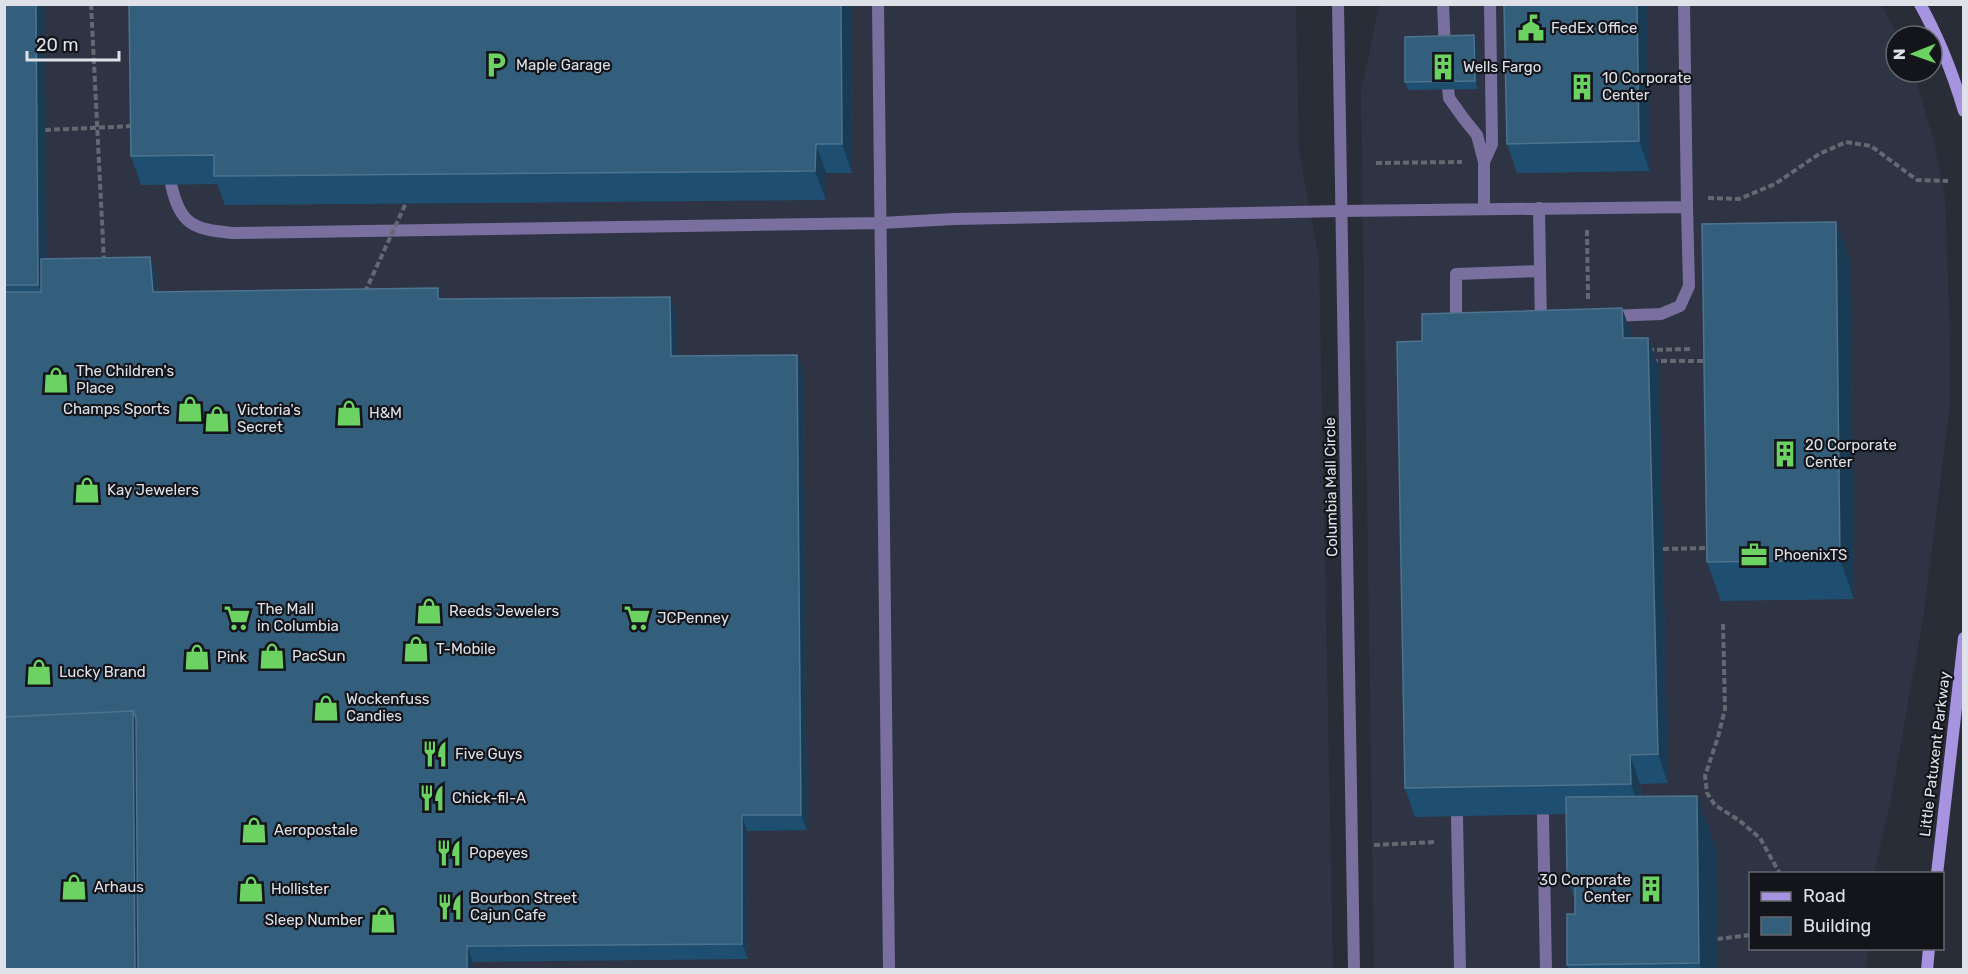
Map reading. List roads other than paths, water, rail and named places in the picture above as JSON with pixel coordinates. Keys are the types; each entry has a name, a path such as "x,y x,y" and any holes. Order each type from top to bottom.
{"main road":[{"path":"1920,4 1955,82 1964,111"},
{"name":"Little Patuxent Parkway","path":"1937,872 1964,638"},
{"path":"1928,969 1929,950"}],"street":[{"path":"878,4 889,969"},
{"name":"Columbia Mall Circle","path":"1338,4 1354,969"},
{"path":"1443,4 1449,98 1478,135 1484,162 1484,209"},
{"path":"1484,162 1492,144 1490,4"},
{"path":"1598,316 1661,314 1680,306 1689,286 1684,4"},
{"path":"171,184 176,206 187,221 205,230 232,233 881,223 954,219 1341,211 1687,207"},
{"path":"1539,208 1540,271 1546,318 1541,339"},
{"path":"1456,343 1456,274 1540,271"},
{"path":"1543,816 1546,969"},
{"path":"1457,817 1460,969"}],"place":[{"name":"FedEx Office","path":"1531,28"},
{"name":"Maple Garage","path":"496,65"},
{"name":"Wells Fargo","path":"1443,67"},
{"name":"10 Corporate Center","path":"1582,87"},
{"name":"The Children's Place","path":"56,380"},
{"name":"Champs Sports","path":"190,409"},
{"name":"H&M","path":"349,413"},
{"name":"Victoria's Secret","path":"217,419"},
{"name":"20 Corporate Center","path":"1785,454"},
{"name":"Kay Jewelers","path":"87,490"},
{"name":"PhoenixTS","path":"1754,555"},
{"name":"Reeds Jewelers","path":"429,611"},
{"name":"The Mall in Columbia","path":"237,618"},
{"name":"JCPenney","path":"637,618"},
{"name":"T-Mobile","path":"416,649"},
{"name":"PacSun","path":"272,656"},
{"name":"Pink","path":"197,657"},
{"name":"Lucky Brand","path":"39,672"},
{"name":"Wockenfuss Candies","path":"326,708"},
{"name":"Five Guys","path":"435,754"},
{"name":"Chick-fil-A","path":"432,798"},
{"name":"Aeropostale","path":"254,830"},
{"name":"Popeyes","path":"449,853"},
{"name":"Arhaus","path":"74,887"},
{"name":"Hollister","path":"251,889"},
{"name":"30 Corporate Center","path":"1651,889"},
{"name":"Bourbon Street Cajun Cafe","path":"450,907"},
{"name":"Sleep Number","path":"383,920"}]}
